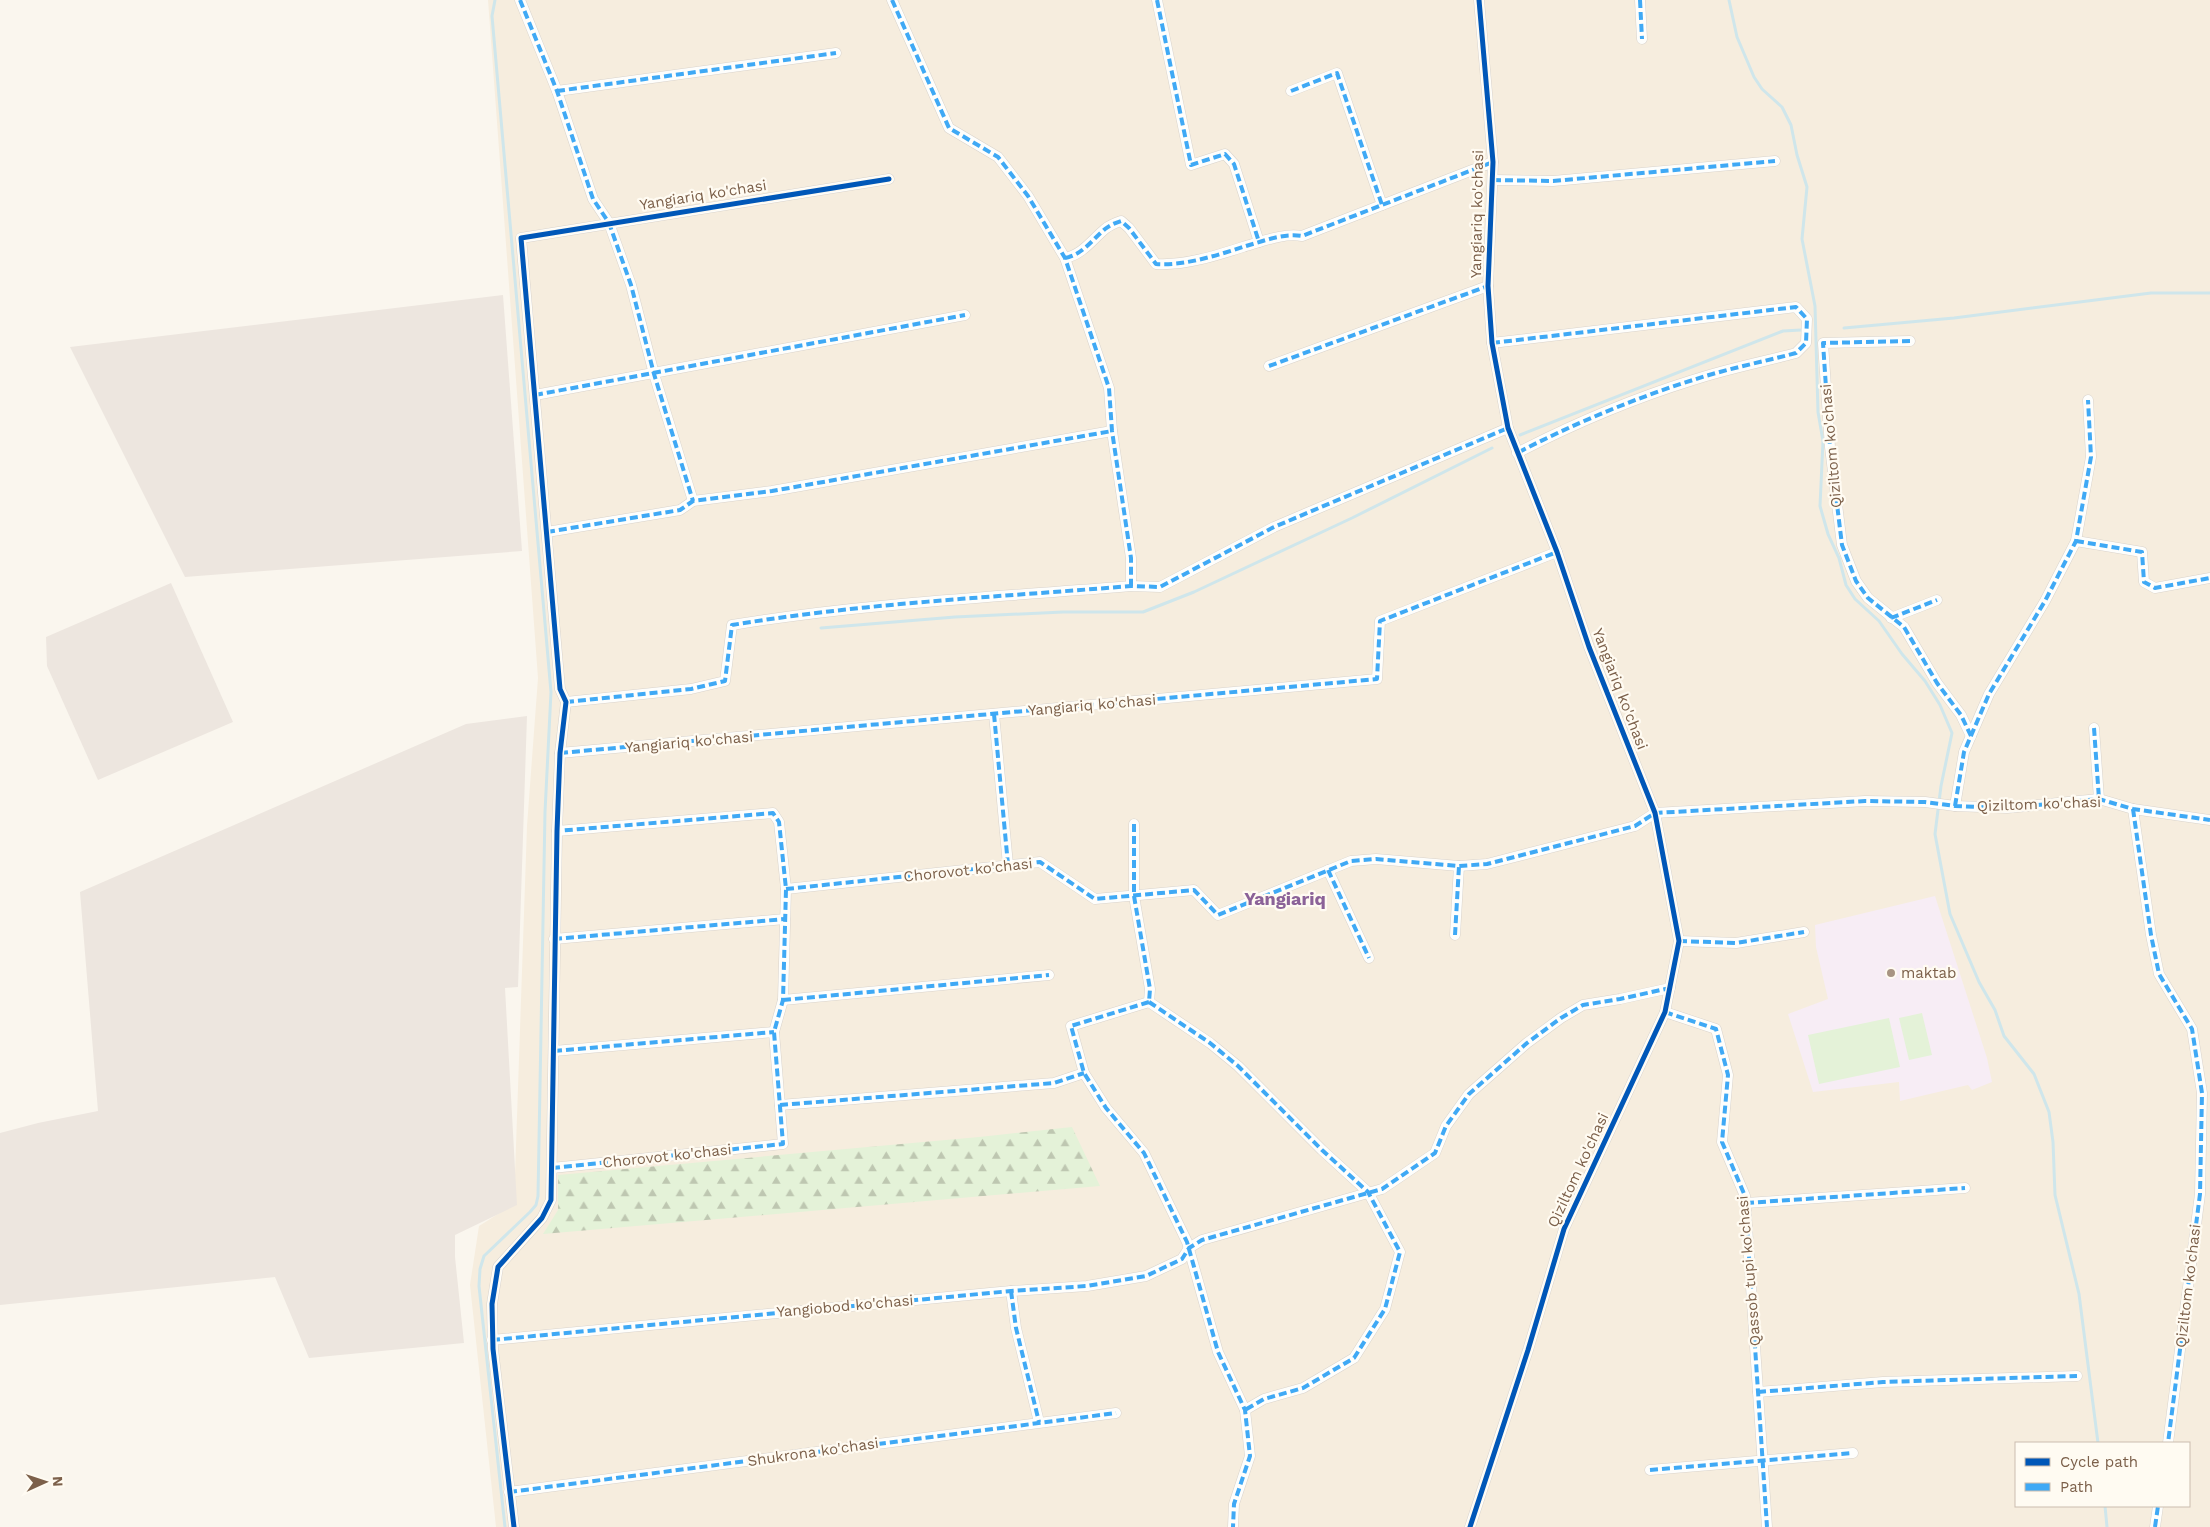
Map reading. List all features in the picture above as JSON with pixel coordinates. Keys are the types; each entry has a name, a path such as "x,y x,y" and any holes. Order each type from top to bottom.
{"street":[{"path":"520,0 557,91 593,199 609,223 631,285 654,374 693,501"},
{"path":"892,0 949,128 998,157 1028,196 1065,258 1109,388 1112,431 1131,558 1132,586"},
{"path":"1156,0 1191,165 1225,154 1234,164 1259,242"},
{"name":"Yangiariq ko'chasi","path":"1479,0 1493,162 1488,286 1492,343 1508,428 1556,552 1589,646 1655,813 1679,941"},
{"path":"1640,0 1642,39"},
{"path":"557,91 836,53"},
{"path":"1290,91 1337,73 1382,205"},
{"name":"Yangiariq ko'chasi","path":"1065,258 1072,257 1107,227 1121,221 1129,228 1156,264 1170,265 1228,252 1259,242 1293,235 1302,236 1493,162"},
{"name":"Yangiariq ko'chasi","path":"1493,180 1553,180 1775,162"},
{"name":"Yangiariq ko'chasi","path":"535,394 521,238 889,180"},
{"name":"Yangiariq ko'chasi","path":"1270,366 1488,286"},
{"path":"1492,343 1796,307 1808,319 1806,343 1796,353 1694,379 1570,428 1516,452"},
{"path":"514,1527 492,1340 492,1304 498,1267 542,1218 551,1200 557,831 560,753 566,702 560,689 535,394 654,374 965,315"},
{"name":"Qiziltom ko'chasi","path":"1910,341 1823,343 1830,447 1842,545 1860,587 1868,598 1891,618 1904,626 1937,683 1961,715 1971,736"},
{"name":"Qiziltom ko'chasi","path":"2088,400 2090,457 2076,541 2045,602 1989,694 1964,752 1955,806 2007,808 2099,799 2133,809 2210,820"},
{"path":"566,702 691,689 725,681 732,625 771,618 874,607 1132,586 1160,586 1274,527 1508,428"},
{"path":"547,532 680,510 693,501 772,491 1112,431"},
{"path":"2076,541 2142,552 2144,582 2155,588 2210,578"},
{"name":"Yangiariq ko'chasi","path":"560,753 1377,679 1380,621 1556,552"},
{"path":"1891,618 1937,600"},
{"path":"994,714 1008,865"},
{"path":"2094,728 2099,799"},
{"path":"1369,958 1328,870 1351,861 1376,859 1459,866 1487,864 1635,826 1655,813 1865,801 1926,802 1955,806"},
{"name":"Qiziltom ko'chasi","path":"2133,809 2150,935 2159,974 2192,1030 2202,1093 2200,1194 2168,1442"},
{"path":"557,831 773,813 779,822 786,889 783,1000 774,1032 780,1105 1054,1083 1084,1073"},
{"path":"1134,824 1134,896 1150,989 1149,1002"},
{"name":"Chorovot ko'chasi","path":"786,889 1040,862 1095,900 1194,890 1218,915 1328,870"},
{"path":"1455,935 1459,866"},
{"path":"554,939 785,920"},
{"path":"1679,941 1736,943 1804,932"},
{"name":"Qiziltom ko'chasi","path":"1470,1527 1528,1350 1564,1229 1665,1012 1679,941"},
{"path":"783,1000 1049,975"},
{"path":"1189,1248 1202,1240 1382,1189 1435,1153 1446,1126 1470,1094 1527,1043 1561,1018 1583,1005 1620,1000 1670,988"},
{"path":"1149,1002 1071,1026 1084,1073 1106,1108 1144,1153 1189,1248 1218,1352 1245,1410 1250,1456 1234,1504 1233,1527"},
{"path":"1149,1002 1210,1043 1238,1066 1322,1150 1368,1192 1400,1252 1385,1309 1354,1358 1303,1388 1264,1399 1245,1410"},
{"name":"Qassob tupi ko'chasi","path":"1665,1012 1716,1029 1728,1075 1722,1142 1745,1196 1746,1203 1767,1527"},
{"path":"554,1051 774,1032"},
{"name":"Chorovot ko'chasi","path":"552,1168 783,1144 780,1105"},
{"path":"1746,1203 1965,1188"},
{"name":"Yangiobod ko'chasi","path":"492,1340 1011,1291 1088,1286 1146,1276 1182,1259 1189,1248"},
{"path":"1011,1291 1016,1328 1039,1422"},
{"path":"1758,1392 1883,1382 2077,1376"},
{"name":"Shukrona ko'chasi","path":"509,1492 1116,1413"},
{"path":"1650,1470 1853,1452"},
{"path":"2155,1527 2158,1507"}],"shaded area":[{"path":"488,0 2210,0 2210,1527 496,1527 470,1285 479,1226 514,1204 527,826 538,678"},
{"path":"503,295 522,551 185,577 70,347"},
{"path":"171,583 233,722 98,780 47,666 46,637"},
{"path":"527,716 518,987 505,988 517,1205 455,1235 455,1257 464,1343 309,1358 275,1277 0,1305 0,1133 98,1111 80,892 466,724"},
{"name":"maktab","path":"1935,896 1987,1058 1992,1082 1972,1090 1968,1085 1900,1101 1899,1082 1813,1092 1788,1014 1828,999 1816,947 1815,925"}],"green space":[{"path":"1922,1013 1932,1055 1909,1060 1899,1018"},
{"path":"1889,1018 1900,1067 1819,1084 1808,1035"},
{"path":"1072,1127 1100,1186 543,1234 558,1210 558,1175"}],"waterway":[{"path":"495,0 492,16 551,692 545,812 538,1196 536,1205 530,1212 484,1256 480,1269 479,1286 505,1527"},
{"path":"1729,0 1737,37 1754,77 1762,89 1782,107 1791,125 1797,155 1807,187 1802,239 1815,306 1818,412 1823,441 1820,506 1828,534 1839,558 1846,585 1855,599 1879,621 1902,654 1925,681 1940,705 1952,733 1941,786 1935,834 1950,914 1979,982 1995,1010 2004,1036 2034,1074 2049,1112 2053,1142 2055,1195 2079,1294 2098,1442"},
{"path":"1844,328 1954,318 2151,293 2210,293"},
{"path":"1520,435 1783,331 1801,330"},
{"path":"821,628 955,617 1063,612 1143,612 1194,592 1352,518 1492,448"},
{"path":"2105,1507 2107,1527"}],"marked path":[{"path":"520,0 557,91 593,199 609,223 631,285 654,374 693,501"},
{"path":"892,0 949,128 998,157 1028,196 1065,258 1109,388 1112,431 1131,558 1131,586"},
{"path":"1157,0 1191,165 1225,154 1234,164 1259,242"},
{"path":"1640,0 1642,39"},
{"path":"557,91 836,53"},
{"path":"1291,91 1337,73 1382,205"},
{"path":"1493,180 1553,181 1775,161"},
{"path":"1065,258 1077,254 1107,228 1121,221 1129,228 1156,264 1201,259 1274,238 1302,236 1493,162"},
{"path":"1269,366 1488,286"},
{"path":"1492,343 1796,307 1807,319 1806,343 1796,353 1718,372 1671,387 1581,422 1517,453"},
{"path":"535,395 965,315"},
{"path":"1910,341 1823,343 1830,447 1842,545 1856,581 1868,598 1904,627 1937,683 1961,715 1971,736"},
{"path":"1955,806 1964,752 1989,694 2045,601 2076,541 2091,457 2088,400"},
{"path":"566,702 691,689 725,681 732,625 831,611 931,601 1131,586 1160,587 1274,527 1508,428"},
{"path":"547,532 680,510 693,501 772,491 1112,431"},
{"path":"2076,541 2142,552 2144,582 2155,588 2210,578"},
{"path":"560,753 1377,679 1380,621 1557,552"},
{"path":"1891,618 1937,600"},
{"path":"994,714 1008,865"},
{"path":"2094,728 2099,799"},
{"path":"786,889 1040,862 1095,899 1194,890 1218,915 1351,861 1376,859 1459,866 1487,864 1635,826 1655,813 1865,801 1925,802 1955,806 2007,808 2099,799 2133,809 2210,820"},
{"path":"2133,809 2151,935 2159,974 2192,1029 2202,1093 2200,1194 2168,1442"},
{"path":"552,1168 783,1144 774,1032 783,1000 786,889 779,822 773,813 557,831"},
{"path":"1134,824 1134,896 1150,989 1149,1002"},
{"path":"1455,935 1459,866"},
{"path":"1328,870 1369,958"},
{"path":"554,939 785,919"},
{"path":"1679,941 1736,943 1804,932"},
{"path":"783,1000 1049,975"},
{"path":"492,1340 1011,1291 1087,1286 1146,1276 1182,1259 1189,1248 1202,1240 1382,1189 1435,1153 1446,1126 1469,1094 1527,1043 1561,1018 1583,1005 1670,988"},
{"path":"1149,1002 1071,1026 1084,1073 1106,1108 1144,1153 1187,1242 1218,1352 1245,1410 1250,1456 1234,1504 1233,1527"},
{"path":"1149,1002 1210,1043 1238,1066 1322,1150 1368,1192 1400,1252 1385,1309 1354,1358 1303,1388 1264,1399 1245,1410"},
{"path":"1665,1012 1716,1029 1728,1075 1722,1142 1745,1196 1767,1527"},
{"path":"554,1051 774,1032"},
{"path":"780,1105 1054,1083 1084,1073"},
{"path":"1746,1203 1965,1188"},
{"path":"1011,1291 1016,1328 1039,1422"},
{"path":"1758,1392 1883,1382 2077,1376"},
{"path":"509,1492 1116,1413"},
{"path":"1650,1470 1853,1453"},
{"path":"2155,1527 2158,1507"}],"cycle path":[{"path":"1470,1527 1528,1350 1564,1229 1665,1012 1679,941 1655,813 1589,647 1557,552 1508,428 1492,343 1488,286 1493,162 1479,0"},
{"path":"514,1527 493,1349 492,1304 498,1267 542,1218 551,1200 557,831 560,753 566,702 560,689 521,238 889,179"}],"place":[{"name":"maktab","path":"1891,973"}],"district":[{"name":"Yangiariq","path":"1285,898"}]}
